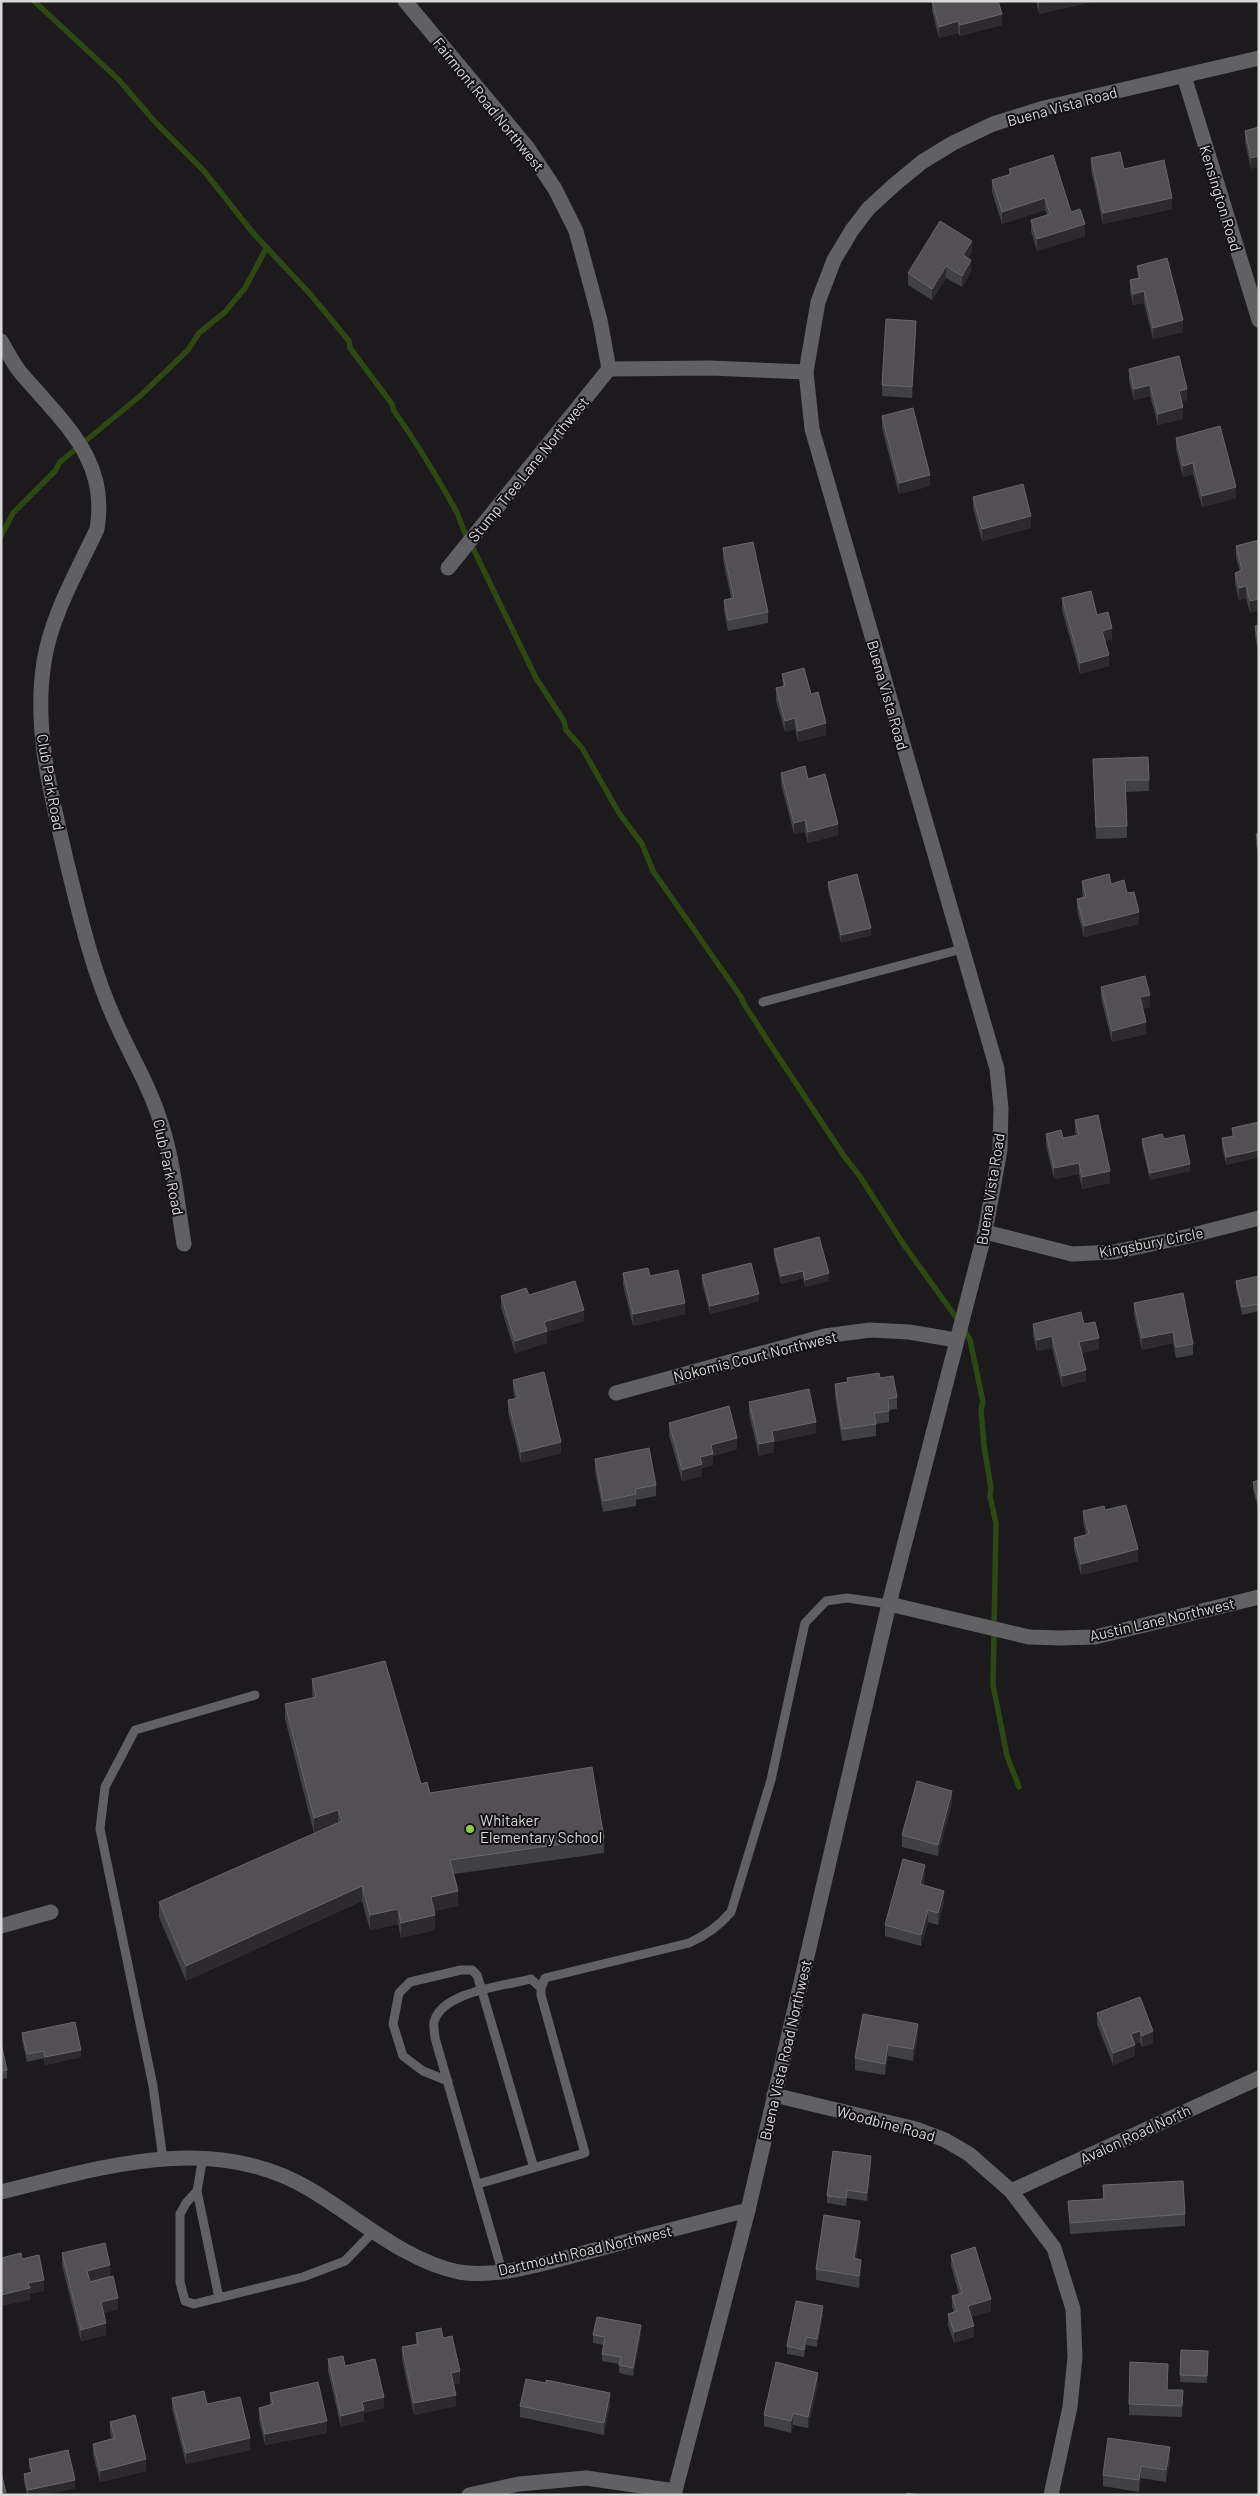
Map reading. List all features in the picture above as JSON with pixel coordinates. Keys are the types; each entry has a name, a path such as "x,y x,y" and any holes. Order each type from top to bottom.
{"street":[{"name":"Fairmont Road Northwest","path":"405,1 527,146 555,189 576,230 600,320 609,369"},
{"name":"Buena Vista Road","path":"890,1604 985,1232 1000,1150 1001,1108 996,1069 812,429 806,372 818,302 834,260 868,209 922,162 953,143 993,124 1044,108 1259,58"},
{"name":"Kensington Road","path":"1184,76 1259,320"},
{"name":"Club Park Road","path":"1,341 18,369 72,429 92,468 99,495 100,512 97,529 52,628 44,662 41,707 42,743 51,796 80,917 98,977 114,1018 146,1082 159,1116 170,1159 184,1244"},
{"path":"609,369 710,368 806,372"},
{"name":"Stump Tree Lane Northwest","path":"448,568 609,369"},
{"name":"Kingsbury Circle","path":"985,1232 1072,1254 1098,1253 1114,1252 1180,1238 1259,1218"},
{"name":"Nokomis Court Northwest","path":"616,1392 825,1336 870,1330 909,1332 956,1340"},
{"name":"Austin Lane Northwest","path":"890,1604 1029,1637 1061,1638 1095,1636 1259,1597"},
{"name":"Buena Vista Road Northwest","path":"675,2493 748,2210 890,1604"},
{"path":"1,1926 51,1912"},
{"name":"Avalon Road North","path":"1011,2191 1259,2078"},
{"name":"Woodbine Road","path":"774,2095 916,2129 946,2140 969,2154 1011,2191 1054,2248 1074,2308 1075,2357 1070,2407 1051,2495"},
{"name":"Dartmouth Road Northwest","path":"1,2192 132,2162 203,2157 236,2160 266,2169 310,2189 400,2247 432,2263 458,2271 476,2273 502,2271 555,2260 748,2210"},
{"path":"469,2495 528,2482 586,2478 675,2493"}],"lane":[{"path":"763,1002 962,949"},
{"path":"478,2184 585,2153 541,1988 544,1978 689,1942 704,1936 719,1926 731,1912 771,1780 805,1622 826,1601 847,1598 890,1604"},
{"path":"163,2159 153,2086 100,1829 105,1786 135,1730 255,1695"},
{"path":"448,2081 423,2071 404,2056 394,2024 399,1992 410,1982 461,1970 472,1970 477,1975 534,2168"},
{"path":"502,2271 435,2038 434,2023 442,2007 460,1996 531,1979 541,1988"},
{"path":"203,2157 197,2191 219,2298"},
{"path":"197,2191 180,2214 180,2282 185,2300 194,2304 302,2277 345,2261 374,2231"}],"building":[{"path":"932,1 998,1 1002,14 960,25 958,21 939,27"},
{"path":"1259,127 1259,156 1251,158 1245,131"},
{"path":"1120,152 1124,169 1164,160 1172,198 1103,213 1091,158"},
{"path":"1053,155 1071,212 1080,209 1085,224 1037,239 1031,220 1050,214 1045,198 1002,212 992,180 1011,174 1009,169"},
{"path":"940,221 972,241 963,255 971,260 962,276 946,266 932,289 908,273"},
{"path":"1167,258 1183,320 1153,328 1144,291 1133,294 1130,280 1140,278 1137,266"},
{"path":"886,319 916,321 912,387 882,385"},
{"path":"1179,356 1187,389 1179,391 1183,407 1158,414 1150,385 1134,389 1129,369"},
{"path":"913,408 930,475 899,483 882,416"},
{"path":"1220,426 1236,487 1202,496 1193,463 1183,466 1176,438"},
{"path":"1023,484 1031,516 982,529 973,497"},
{"path":"1259,540 1259,599 1250,601 1246,586 1239,588 1235,573 1242,570 1236,546"},
{"path":"753,542 768,612 728,620 724,600 734,598 723,548"},
{"path":"1091,591 1097,615 1108,612 1112,628 1102,631 1109,655 1080,663 1062,598"},
{"path":"1259,625 1259,644 1255,626"},
{"path":"804,668 811,694 818,692 826,723 798,731 795,718 785,721 776,688 785,686 782,674"},
{"path":"1148,757 1149,780 1125,780 1127,826 1096,827 1093,759"},
{"path":"805,766 808,779 825,774 838,824 808,832 805,820 794,823 781,773"},
{"path":"1259,833 1259,844 1256,834"},
{"path":"857,874 871,928 841,935 828,882"},
{"path":"1109,874 1111,884 1124,880 1127,893 1134,892 1139,912 1084,926 1077,899 1086,897 1082,881"},
{"path":"1145,976 1150,995 1140,997 1146,1022 1112,1031 1101,987"},
{"path":"1098,1115 1110,1171 1082,1177 1079,1163 1054,1168 1046,1134 1061,1130 1063,1138 1079,1135 1075,1120"},
{"path":"1259,1122 1259,1150 1226,1157 1222,1138 1234,1136 1232,1128"},
{"path":"1162,1134 1164,1139 1184,1135 1190,1164 1150,1173 1142,1139"},
{"path":"819,1237 829,1273 805,1280 803,1271 781,1276 774,1249"},
{"path":"751,1263 759,1294 710,1306 702,1275"},
{"path":"648,1268 650,1276 678,1270 685,1303 633,1314 623,1273"},
{"path":"1259,1276 1259,1304 1242,1307 1236,1281"},
{"path":"575,1281 584,1310 544,1322 547,1331 515,1341 501,1296 526,1288 529,1295"},
{"path":"1183,1293 1193,1344 1176,1347 1173,1332 1142,1338 1134,1303"},
{"path":"1081,1312 1084,1324 1095,1322 1099,1338 1079,1342 1086,1370 1062,1376 1052,1336 1037,1340 1033,1324"},
{"path":"544,1372 561,1442 521,1452 508,1400 518,1398 513,1380"},
{"path":"879,1373 880,1378 893,1376 897,1397 888,1399 889,1411 874,1413 876,1424 842,1429 835,1384 848,1382 847,1378"},
{"path":"809,1389 816,1422 772,1431 774,1441 759,1444 749,1402"},
{"path":"729,1406 737,1438 711,1445 713,1454 700,1457 702,1464 682,1470 669,1423"},
{"path":"649,1448 656,1485 635,1489 636,1494 603,1501 595,1459"},
{"path":"1259,1480 1259,1504 1253,1482"},
{"path":"1126,1505 1138,1549 1081,1564 1074,1538 1089,1534 1083,1511 1104,1506 1105,1510"},
{"name":"Whitaker Elementary School","path":"385,1661 421,1784 427,1782 430,1793 592,1767 604,1838 450,1860 458,1891 431,1897 435,1915 401,1923 398,1909 370,1915 362,1886 186,1966 159,1902 342,1821 338,1810 314,1818 285,1704 316,1697 312,1679"},
{"path":"917,1781 952,1791 938,1845 902,1835"},
{"path":"903,1859 925,1865 920,1884 944,1891 938,1913 928,1910 921,1935 885,1925"},
{"path":"1140,1997 1153,2031 1142,2036 1140,2031 1131,2034 1135,2045 1113,2053 1097,2013"},
{"path":"863,2014 918,2024 913,2049 888,2045 885,2064 855,2058"},
{"path":"75,2022 81,2050 45,2057 44,2051 27,2054 22,2033"},
{"path":"1,2043 7,2070 1,2071"},
{"path":"833,2151 871,2156 867,2193 847,2190 846,2198 827,2196"},
{"path":"1183,2181 1185,2214 1070,2223 1068,2201 1104,2199 1103,2185"},
{"path":"824,2215 860,2221 854,2258 861,2260 859,2276 816,2269"},
{"path":"105,2243 110,2265 87,2271 90,2282 113,2276 118,2298 101,2302 106,2323 81,2330 62,2253"},
{"path":"975,2247 991,2299 968,2306 974,2326 954,2332 948,2314 957,2311 952,2296 962,2293 951,2255"},
{"path":"21,2253 22,2259 39,2255 44,2280 28,2283 30,2288 1,2295 1,2258"},
{"path":"796,2301 823,2306 817,2339 806,2337 804,2350 787,2346"},
{"path":"597,2317 641,2325 633,2368 619,2365 621,2357 602,2354 605,2337 593,2335"},
{"path":"441,2328 443,2338 452,2336 460,2371 451,2373 456,2395 414,2403 402,2347 418,2344 416,2333"},
{"path":"1181,2350 1208,2351 1207,2376 1180,2375"},
{"path":"343,2356 345,2366 375,2359 384,2397 362,2402 364,2410 341,2416 328,2359"},
{"path":"776,2362 818,2373 808,2417 793,2413 791,2421 764,2415"},
{"path":"1130,2362 1168,2364 1167,2390 1183,2390 1182,2406 1129,2404"},
{"path":"526,2379 546,2383 546,2380 610,2393 604,2423 520,2406"},
{"path":"318,2382 327,2421 265,2434 259,2408 273,2404 270,2393"},
{"path":"204,2391 207,2404 240,2397 250,2438 186,2453 172,2398"},
{"path":"135,2415 146,2459 100,2471 93,2444 115,2438 110,2422"},
{"path":"1108,2438 1170,2447 1166,2470 1141,2466 1139,2480 1103,2475"},
{"path":"68,2450 75,2480 28,2490 24,2474 32,2472 29,2459"},
{"path":"1,2473 6,2492 1,2493"}],"waterway":[{"path":"34,1 118,79 156,123 204,171 253,233 311,295 349,341 350,348 392,404 394,411 448,496 536,678 564,721 566,730 582,748 619,813 642,844 653,871 741,997 760,1029 904,1245 963,1327 970,1340 983,1402 981,1410 984,1446 991,1488 990,1496 996,1524 993,1685 1007,1756 1019,1787"},
{"path":"1,536 13,513 55,471 60,462 140,396 188,350 199,333 225,312 245,288 267,247"}],"place":[{"name":"Whitaker Elementary School","path":"470,1829"}]}
